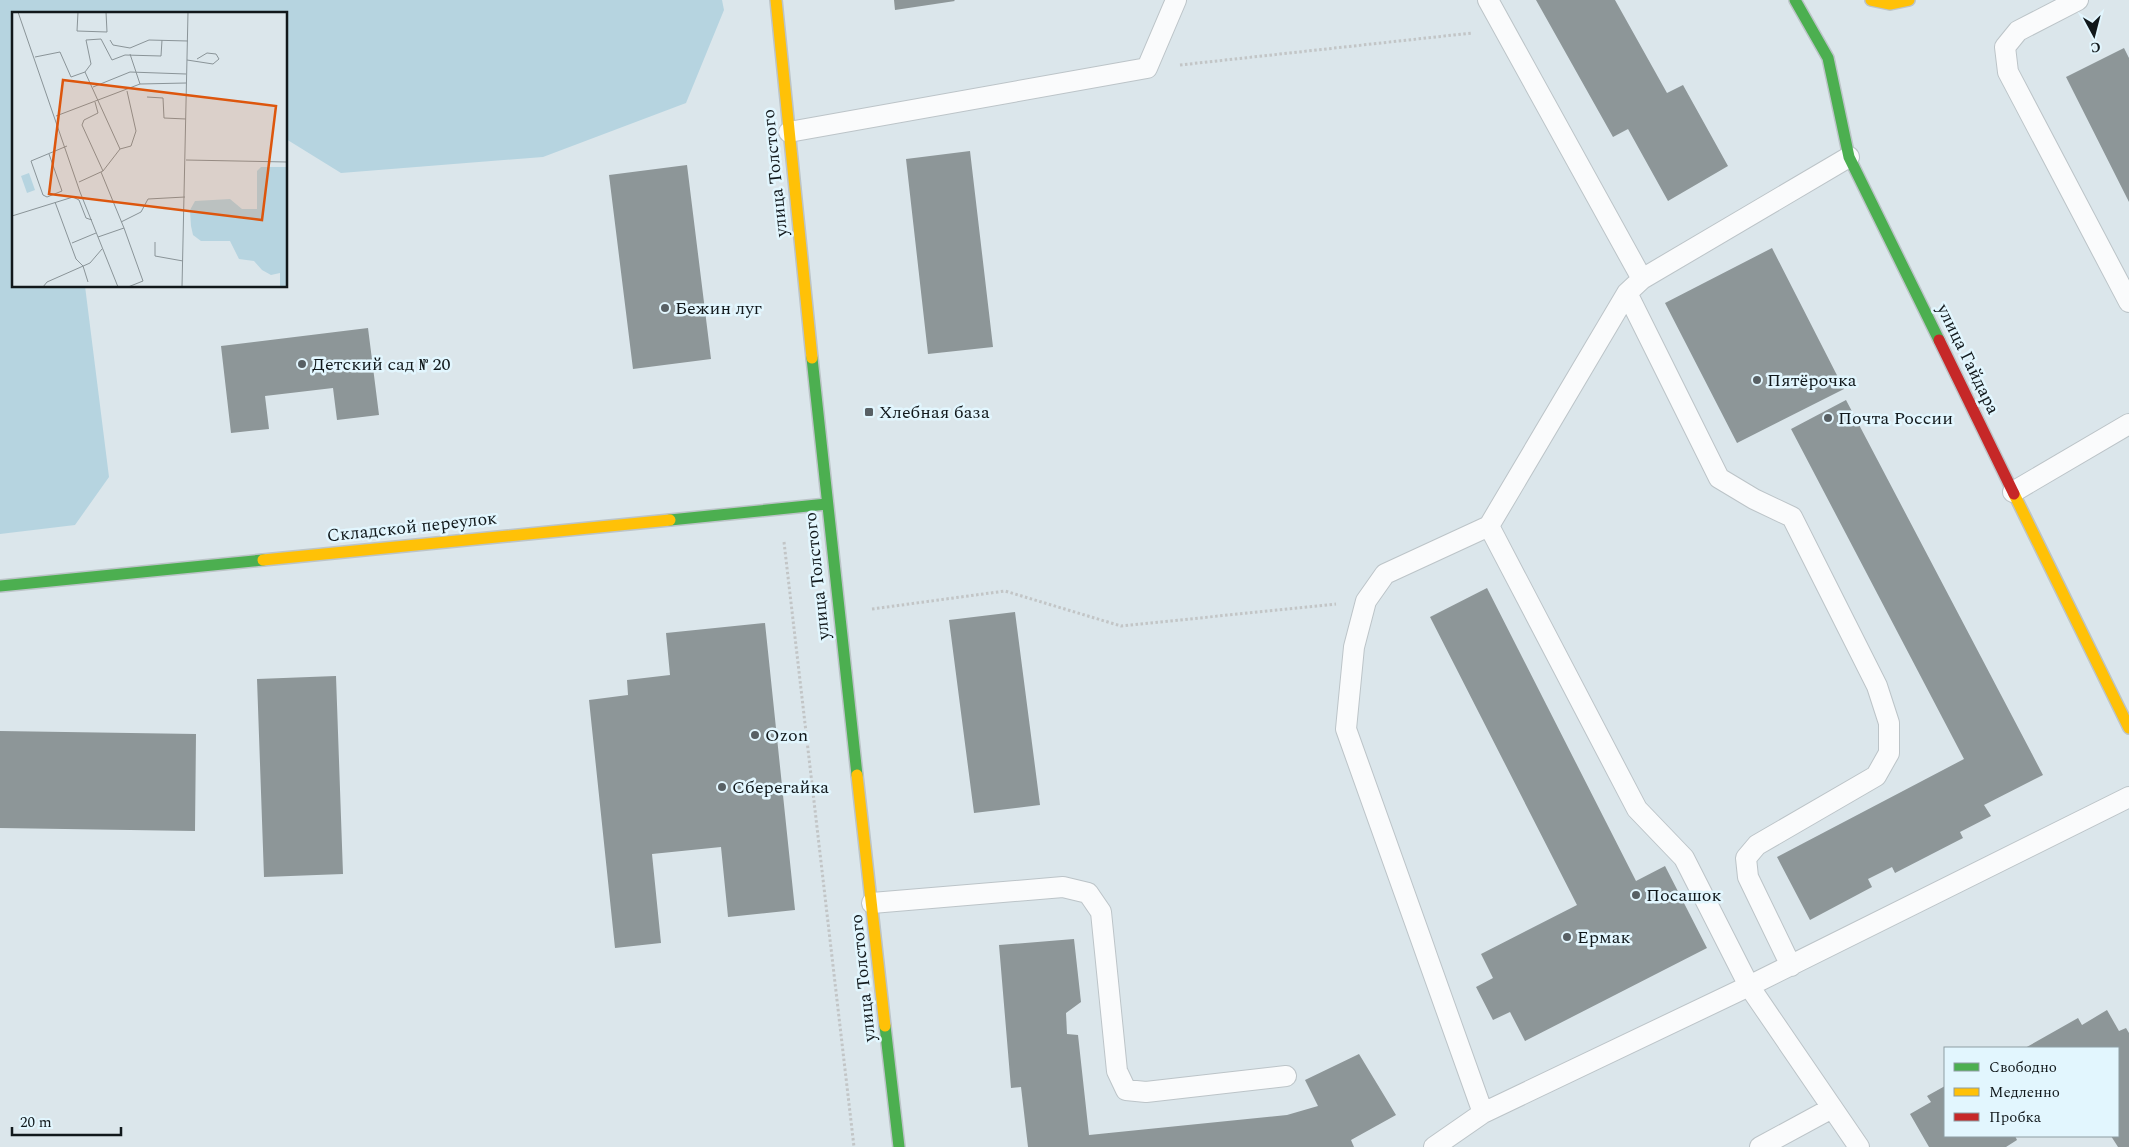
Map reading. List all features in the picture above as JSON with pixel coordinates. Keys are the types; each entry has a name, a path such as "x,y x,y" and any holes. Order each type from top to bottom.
{"street":[{"name":"улица Толстого","path":"776,0 827,504 899,1147"},
{"name":"улица Гайдара","path":"1795,0 1828,58 1849,157 2129,728"},
{"path":"1871,0 1890,4 1909,0"},
{"name":"Складской переулок","path":"0,586 827,504"}],"lane":[{"path":"789,132 1147,68 1176,0"},
{"path":"1488,0 1642,279"},
{"path":"2078,0 2018,31 2004,47 2008,72 2129,302"},
{"path":"1483,1113 1346,728 1354,647 1366,601 1385,574 1490,526 1627,293 1642,279 1849,157"},
{"path":"1627,293 1719,478 1754,499 1792,517 1877,686 1889,723 1889,753 1876,776 1757,845 1746,858 1748,877 1791,966"},
{"path":"2013,492 2129,424"},
{"path":"1490,526 1636,809 1684,858 1749,986 1859,1147"},
{"path":"1434,1147 1483,1113 1791,966 2129,797"},
{"path":"872,903 1063,887 1088,893 1101,912 1117,1071 1126,1090 1146,1092 1286,1076"},
{"path":"1760,1147 1832,1108"}],"path":[{"path":"1147,68 1504,29"},
{"path":"780,509 854,1147"},
{"path":"839,614 1005,591 1121,626 1366,601"}],"shaded area":[{"path":"0,0 722,0 724,10 686,103 543,157 341,173 288,140 288,12 12,12 12,288 85,288 109,477 75,525 0,534"}],"building":[{"path":"894,0 954,0 955,1 895,10"},
{"path":"1536,0 1615,0 1667,93 1683,85 1728,166 1668,201 1628,129 1613,137"},
{"path":"2124,48 2129,58 2129,202 2066,77"},
{"path":"970,151 993,347 928,354 906,159"},
{"name":"Бежин луг","path":"687,165 711,359 633,369 609,175"},
{"path":"1772,248 1844,389 1737,443 1665,303"},
{"path":"368,328 379,415 337,420 333,388 265,396 269,429 231,433 221,346"},
{"path":"1846,400 2043,775 1984,805 1991,816 1960,832 1963,838 1895,873 1892,867 1868,879 1872,887 1810,920 1777,857 1964,759 1791,429"},
{"path":"1487,588 1636,881 1665,866 1707,948 1525,1041 1510,1012 1493,1020 1476,987 1493,978 1481,954 1577,905 1430,617"},
{"path":"1015,612 1040,805 974,813 949,620"},
{"name":"Сберегайка","path":"765,623 795,910 728,917 721,847 652,854 661,943 615,948 589,700 628,695 627,680 670,675 666,633"},
{"path":"336,676 343,874 264,877 257,679"},
{"path":"0,731 196,734 195,831 0,828"},
{"path":"1074,939 1081,1002 1066,1013 1067,1034 1078,1035 1089,1135 1287,1115 1318,1106 1305,1080 1359,1054 1396,1115 1351,1140 1354,1147 1028,1147 1021,1087 1011,1088 999,945"},
{"path":"2107,1010 2119,1031 2126,1028 2129,1033 2129,1147 2118,1147 2112,1137 2119,1137 2119,1047 2027,1047 2078,1018 2082,1025"},
{"path":"1944,1087 1944,1137 2016,1137 2017,1140 2006,1147 1929,1147 1910,1114 1931,1102 1927,1096"}],"traffic: fast":[{"path":"1795,0 1828,58 1849,157 1939,340"},
{"path":"812,358 857,775"},
{"path":"670,520 827,504"},
{"path":"0,586 263,560"},
{"path":"885,1026 899,1147"}],"traffic: slow":[{"path":"776,0 812,358"},
{"path":"1871,0 1890,4 1909,0"},
{"path":"2014,494 2129,728"},
{"path":"263,560 670,520"},
{"path":"857,775 885,1026"}],"traffic: jam":[{"path":"1939,340 2014,494"}],"place":[{"name":"Бежин луг","path":"665,308"},
{"name":"Детский сад № 20","path":"302,364"},
{"name":"Пятёрочка","path":"1757,380"},
{"name":"Хлебная база","path":"869,412"},
{"name":"Почта России","path":"1828,418"},
{"name":"Ozon","path":"755,735"},
{"name":"Сберегайка","path":"722,787"},
{"name":"Посашок","path":"1636,895"},
{"name":"Ермак","path":"1567,937"}]}
